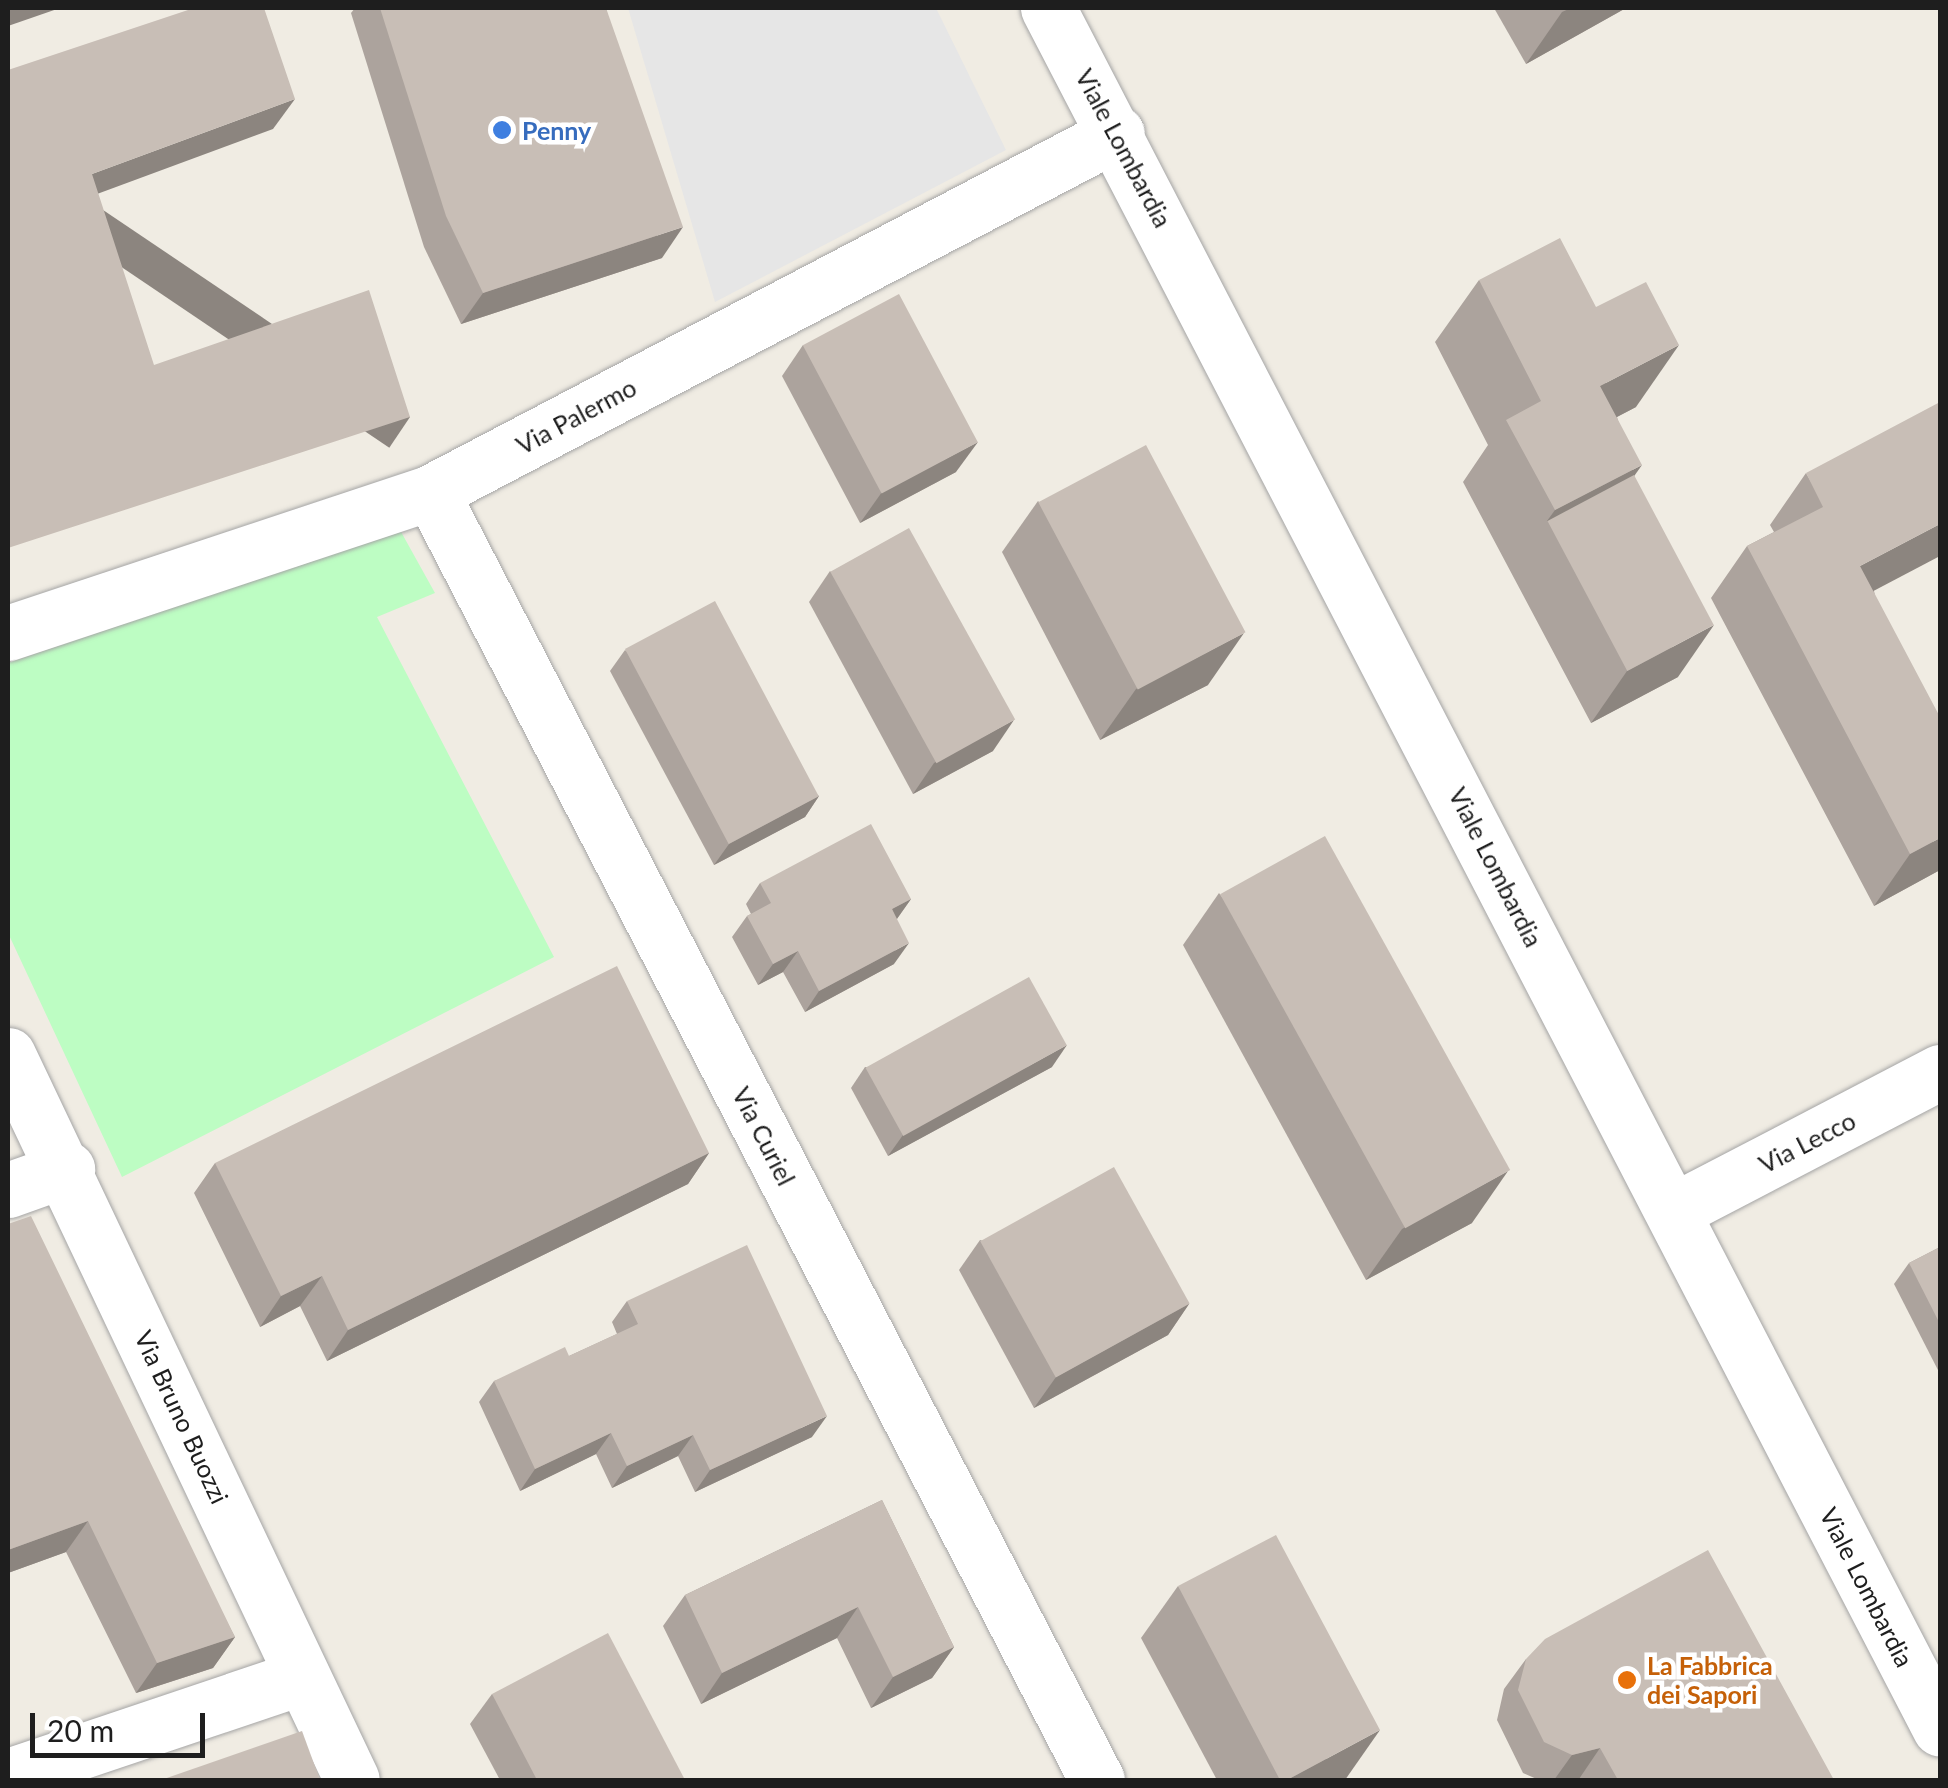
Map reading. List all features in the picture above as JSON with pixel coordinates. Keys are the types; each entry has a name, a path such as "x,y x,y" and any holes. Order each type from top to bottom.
{"street":[{"name":"Viale Lombardia","path":"1048,8 1117,133 1940,1729"},
{"name":"Via Palermo","path":"8,633 430,492 1117,133"},
{"name":"Via Curiel","path":"430,492 1097,1780"},
{"name":"Via Bruno Buozzi","path":"8,1055 67,1169 352,1780"},
{"name":"Via Lecco","path":"1673,1211 1940,1072"},
{"path":"8,1190 67,1169"},
{"path":"8,1776 302,1677"}],"green space":[{"path":"400,530 435,593 377,617 554,957 122,1177 8,933 8,663"}],"shaded area":[{"path":"628,8 936,8 1006,150 715,302"}],"building":[{"path":"194,8 264,8 295,99 92,174 154,365 369,290 410,417 8,548 8,70"},
{"name":"Penny","path":"380,8 606,8 683,227 483,293 446,216"},
{"path":"1560,238 1596,307 1646,282 1679,345 1600,386 1642,465 1555,510 1506,420 1541,401 1479,280"},
{"path":"899,294 978,442 882,494 803,345"},
{"path":"1940,402 1940,524 1860,566 1940,717 1940,838 1910,854 1747,546 1823,507 1806,473"},
{"path":"1146,445 1246,632 1138,689 1038,502"},
{"path":"1634,475 1714,625 1627,671 1547,521"},
{"path":"909,528 1015,720 936,763 830,572"},
{"path":"715,601 819,796 729,844 625,649"},
{"path":"871,824 911,899 892,909 909,943 819,991 798,951 773,964 747,916 771,903 760,883"},
{"path":"1325,836 1510,1170 1405,1228 1220,894"},
{"path":"617,966 709,1153 348,1330 322,1276 281,1296 215,1163"},
{"path":"1029,977 1067,1045 903,1136 865,1068"},
{"path":"1114,1167 1190,1303 1056,1378 980,1241"},
{"path":"31,1216 235,1637 157,1663 88,1521 8,1550 8,1224"},
{"path":"747,1245 827,1416 710,1470 693,1435 627,1466 611,1433 535,1469 494,1381 565,1347 569,1356 638,1324 627,1301"},
{"path":"1940,1247 1940,1324 1909,1263"},
{"path":"882,1500 954,1647 893,1677 858,1607 722,1673 685,1595"},
{"path":"1276,1535 1380,1730 1287,1780 1280,1780 1178,1586"},
{"name":"La Fabbrica dei Sapori","path":"1708,1550 1834,1780 1618,1780 1600,1748 1572,1755 1544,1742 1518,1690 1526,1659 1545,1639"},
{"path":"608,1633 685,1780 537,1780 492,1694"},
{"path":"302,1731 320,1780 161,1780"}],"place":[{"name":"Penny","path":"502,130"},
{"name":"La Fabbrica dei Sapori","path":"1627,1680"}]}
